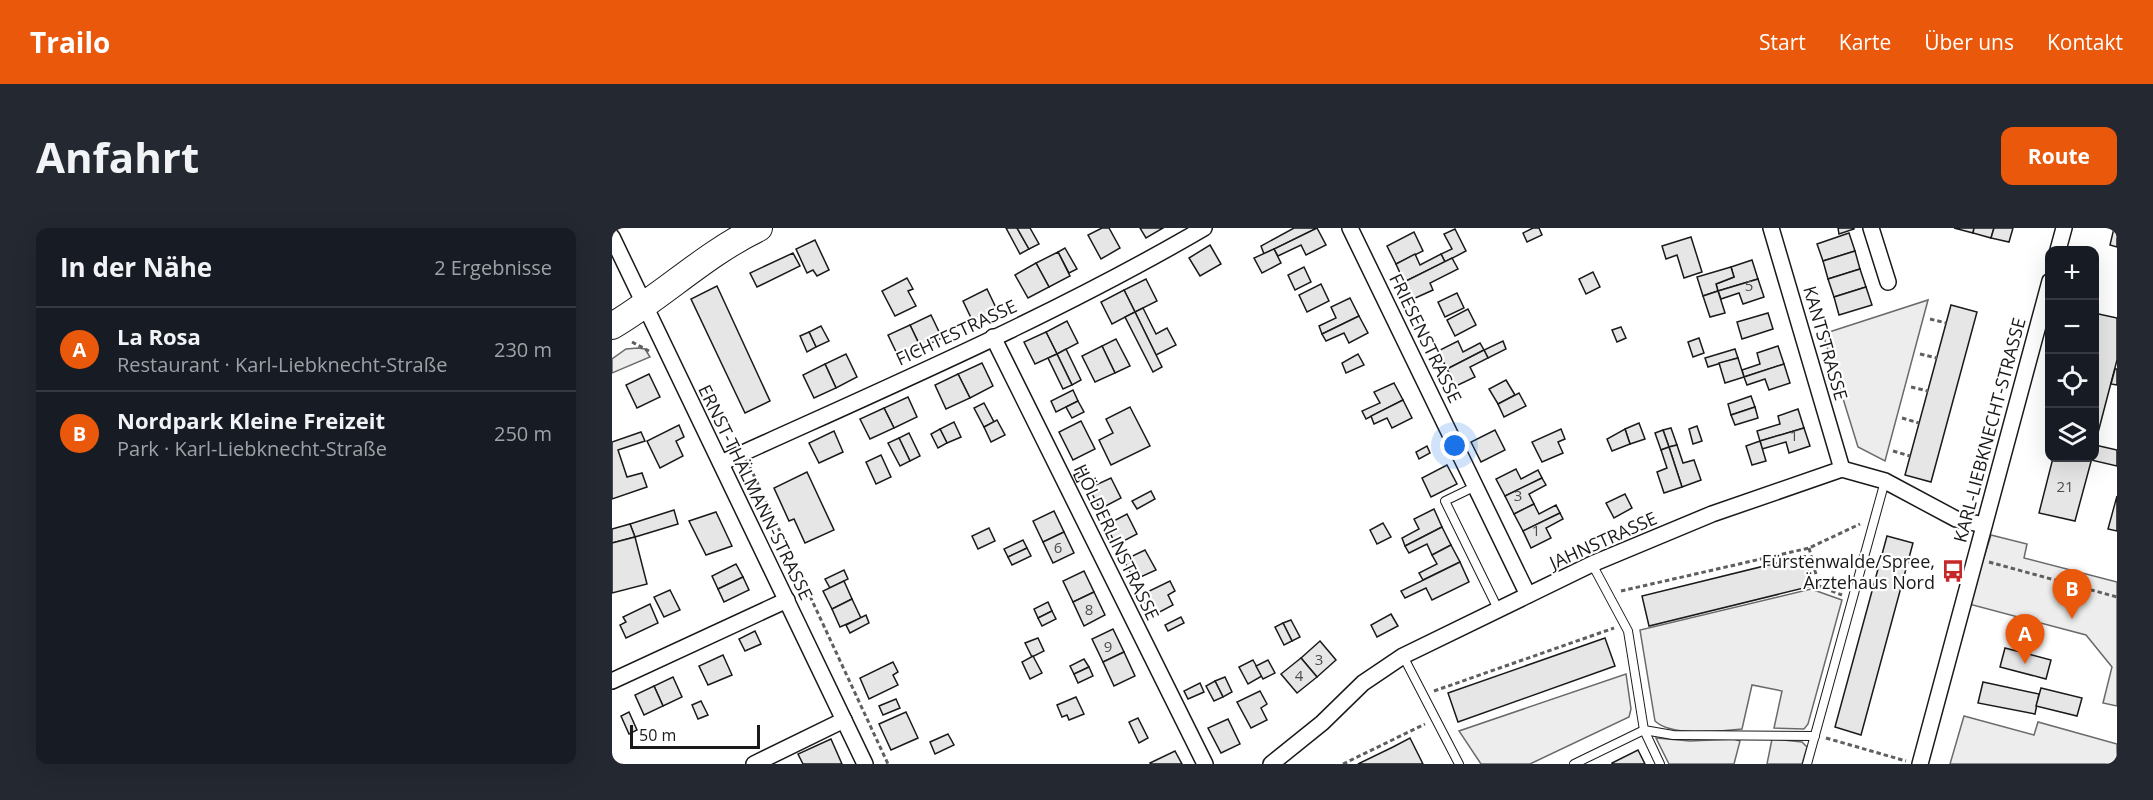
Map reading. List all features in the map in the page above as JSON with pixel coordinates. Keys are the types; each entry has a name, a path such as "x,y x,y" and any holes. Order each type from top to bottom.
{"main road":[{"path":"612,326 646,306 704,259 759,228"},
{"path":"622,342 627,331 646,306"}],"street":[{"name":"FICHTESTRASSE","path":"721,463 993,337 1158,255 1204,228"},
{"name":"FRIESENSTRASSE","path":"1350,228 1528,595"},
{"name":"KANTSTRASSE","path":"1771,228 1842,469"},
{"path":"1872,228 1888,282"},
{"path":"2059,246 2064,228"},
{"name":"ERNST-THÄLMANN-STRASSE","path":"612,237 865,764"},
{"name":"KARL-LIEBKNECHT-STRASSE","path":"1913,762 1976,558 2045,296"},
{"name":"HÖLDERLINSTRASSE","path":"993,337 1206,764"},
{"path":"1842,469 1885,481 1956,519 1984,525"},
{"name":"JAHNSTRASSE","path":"1271,764 1322,723 1363,683 1403,656 1592,564 1712,514 1842,469"},
{"path":"612,681 787,600"},
{"path":"754,764 844,720"}],"lane":[{"path":"1807,764 1885,481"},
{"path":"1476,486 1446,501 1498,609"},
{"path":"1592,564 1625,624 1632,648 1644,730 1660,764"},
{"path":"1403,656 1459,764"},
{"path":"1574,764 1644,730 1673,735 1815,736"}],"path":[{"path":"1930,319 1946,323"},
{"path":"622,342 651,352"},
{"path":"1920,354 1937,358"},
{"path":"1911,387 1928,391"},
{"path":"1902,418 1919,423"},
{"path":"1893,451 1910,456"},
{"path":"743,453 888,764"},
{"path":"1607,595 1809,548 1875,517"},
{"path":"1809,548 1819,586 1852,599"},
{"path":"1976,558 2117,597"},
{"path":"1423,694 1625,624"},
{"path":"1343,764 1436,719"},
{"path":"1815,736 1913,762"}],"shaded area":[{"path":"1928,300 1885,461 1858,447 1823,334"},
{"path":"626,349 645,349 650,357 612,373 612,359"},
{"path":"1991,535 2027,544 2024,558 2117,582 2117,706 2103,703 2112,667 2086,635 1969,604"},
{"path":"1811,589 1842,600 1808,724 1804,729 1774,728 1782,691 1752,685 1742,729 1709,732 1684,731 1663,726 1655,721 1640,630"},
{"path":"1626,674 1631,709 1629,717 1530,764 1481,764 1459,731"},
{"path":"1964,716 2034,735 2038,722 2117,744 2117,764 1950,764"},
{"path":"1656,738 1740,741 1734,764 1669,764"},
{"path":"1772,739 1802,742 1807,747 1802,764 1767,764"}],"building":[{"path":"1006,228 1017,228 1029,249 1020,254"},
{"path":"1017,228 1030,228 1039,244 1029,249"},
{"path":"1102,228 1109,228 1120,248 1101,259 1088,235"},
{"path":"1140,228 1163,228 1146,238"},
{"path":"1294,228 1317,228 1264,254 1261,246"},
{"path":"1317,228 1326,245 1306,255 1301,245 1278,256 1274,249"},
{"path":"1539,228 1542,235 1527,242 1523,233"},
{"path":"1838,228 1854,228 1854,229 1839,234"},
{"path":"1954,228 1974,228 1973,233"},
{"path":"1974,228 1994,228 1991,238 1973,233"},
{"path":"1994,228 2013,228 2009,242 1991,238"},
{"path":"2114,228 2117,228 2117,247 2110,245"},
{"path":"1455,229 1466,251 1445,262 1441,254 1452,249 1444,234"},
{"path":"1414,232 1423,251 1396,264 1387,246"},
{"path":"1849,233 1855,251 1823,261 1817,244"},
{"path":"1691,237 1702,272 1684,278 1677,255 1666,259 1662,246"},
{"path":"815,240 829,270 817,276 813,270 807,273 796,249"},
{"path":"1210,245 1221,264 1200,276 1189,258"},
{"path":"1065,248 1077,269 1069,273 1058,252"},
{"path":"1274,249 1281,263 1262,273 1254,258"},
{"path":"1855,251 1860,269 1828,279 1823,261"},
{"path":"1058,252 1070,276 1049,287 1036,263"},
{"path":"793,253 800,266 757,287 750,273"},
{"path":"1415,254 1420,265 1441,254 1445,262 1404,282 1396,264"},
{"path":"1452,258 1458,269 1430,283 1433,290 1413,299 1404,282"},
{"path":"1752,260 1758,279 1718,291 1716,284 1734,277 1731,267"},
{"path":"1036,263 1049,287 1028,298 1015,275"},
{"path":"1304,267 1311,282 1295,290 1288,275"},
{"path":"1731,267 1734,277 1716,284 1718,291 1703,296 1697,277"},
{"path":"1860,269 1866,287 1834,297 1828,279"},
{"path":"1593,272 1600,287 1586,294 1579,279"},
{"path":"907,278 913,289 908,291 916,306 895,316 882,291"},
{"path":"1146,279 1157,301 1135,312 1124,290"},
{"path":"1758,279 1764,297 1743,304 1739,293 1721,299 1718,291"},
{"path":"1321,284 1329,301 1307,312 1299,295"},
{"path":"717,286 770,401 745,413 691,299"},
{"path":"1866,287 1872,305 1839,315 1834,297"},
{"path":"987,289 998,312 974,324 963,301"},
{"path":"1124,290 1135,312 1112,324 1101,302"},
{"path":"1718,291 1725,313 1710,317 1703,296"},
{"path":"1457,293 1464,308 1445,317 1438,302"},
{"path":"1350,298 1359,316 1322,334 1319,326 1336,318 1331,307"},
{"path":"1951,305 1977,312 1931,482 1905,475"},
{"path":"1143,308 1156,334 1167,328 1176,345 1156,355 1135,312"},
{"path":"1468,309 1476,325 1455,336 1447,320"},
{"path":"1135,312 1162,367 1153,372 1125,317"},
{"path":"1768,313 1773,329 1742,339 1737,322"},
{"path":"2099,314 2117,318 2117,360 2099,429"},
{"path":"931,315 942,338 921,348 910,325"},
{"path":"1359,316 1368,333 1349,343 1344,333 1326,341 1322,334"},
{"path":"1067,321 1078,343 1057,354 1046,332"},
{"path":"910,325 921,348 899,358 888,335"},
{"path":"821,326 829,341 816,347 809,332"},
{"path":"1621,327 1626,338 1617,342 1612,330"},
{"path":"809,332 816,347 807,352 800,336"},
{"path":"1046,332 1057,354 1035,364 1024,342"},
{"path":"1699,338 1704,353 1693,357 1688,342"},
{"path":"1116,339 1130,366 1115,373 1102,346"},
{"path":"1458,341 1463,352 1480,343 1484,350 1447,369 1438,351"},
{"path":"1503,341 1506,349 1488,358 1484,350"},
{"path":"1102,346 1115,373 1095,382 1082,356"},
{"path":"1778,346 1784,364 1744,377 1742,370 1760,364 1757,353"},
{"path":"1066,349 1081,380 1072,385 1057,354"},
{"path":"1735,349 1738,358 1708,367 1705,358"},
{"path":"1484,350 1488,358 1470,367 1475,377 1456,386 1447,369"},
{"path":"846,354 857,377 836,388 825,364"},
{"path":"1057,354 1072,385 1063,389 1048,358"},
{"path":"1358,354 1364,365 1346,373 1342,363"},
{"path":"1738,358 1744,377 1725,383 1719,363"},
{"path":"982,363 993,386 970,398 958,374"},
{"path":"825,364 836,388 814,398 803,375"},
{"path":"1784,364 1790,383 1769,390 1765,379 1747,385 1744,377"},
{"path":"2115,369 2117,369 2117,385 2111,384"},
{"path":"649,374 660,397 637,408 626,385"},
{"path":"958,374 970,398 946,409 935,385"},
{"path":"1506,380 1515,395 1498,404 1489,389"},
{"path":"1394,383 1403,400 1366,419 1362,411 1380,403 1374,392"},
{"path":"1073,390 1078,401 1056,412 1051,401"},
{"path":"1519,393 1526,406 1504,417 1498,404"},
{"path":"1751,396 1755,407 1731,415 1728,404"},
{"path":"908,397 917,417 894,428 884,408"},
{"path":"1403,400 1412,418 1392,428 1387,418 1374,424 1371,416"},
{"path":"1078,401 1084,412 1072,418 1066,407"},
{"path":"984,403 994,422 984,427 974,408"},
{"path":"1130,407 1150,446 1111,465 1099,440 1113,433 1106,419"},
{"path":"1755,407 1758,418 1735,425 1731,415"},
{"path":"884,408 894,428 870,439 860,419"},
{"path":"1798,409 1804,428 1760,441 1757,431 1780,424 1778,416"},
{"path":"997,420 1005,435 991,442 984,427"},
{"path":"1081,421 1095,449 1073,460 1059,432"},
{"path":"954,422 961,437 947,443 940,429"},
{"path":"1639,423 1645,439 1630,444 1625,429"},
{"path":"679,425 684,437 676,441 683,456 660,468 647,441"},
{"path":"1697,426 1702,441 1693,444 1689,429"},
{"path":"1671,428 1677,445 1669,447 1663,430"},
{"path":"1804,428 1810,446 1789,453 1786,442 1762,449 1760,441"},
{"path":"940,429 947,443 938,448 931,434"},
{"path":"1561,429 1565,439 1558,442 1563,453 1542,462 1532,442"},
{"path":"1625,429 1630,444 1612,451 1607,439"},
{"path":"1495,430 1505,450 1481,462 1471,442"},
{"path":"1663,430 1669,447 1661,450 1655,433"},
{"path":"834,431 843,452 819,463 809,443"},
{"path":"641,432 645,441 618,450 627,477 642,473 647,487 612,499 612,442"},
{"path":"909,433 920,456 910,461 899,438"},
{"path":"899,438 910,461 900,466 888,443"},
{"path":"1760,441 1766,461 1752,465 1746,446"},
{"path":"1677,445 1683,463 1694,460 1701,480 1682,487 1669,447"},
{"path":"1427,446 1430,453 1419,459 1416,452"},
{"path":"2099,446 2117,450 2117,466 2099,462"},
{"path":"1669,447 1682,487 1664,493 1657,472 1667,468 1661,450"},
{"path":"881,455 891,477 876,484 866,462"},
{"path":"2052,462 2091,462 2075,521 2039,513"},
{"path":"1447,465 1457,484 1431,497 1422,478"},
{"path":"1086,469 1089,477 1077,482 1074,475"},
{"path":"1516,469 1521,479 1538,470 1542,478 1505,496 1496,479"},
{"path":"807,472 834,530 805,543 794,519 789,521 774,488"},
{"path":"1111,478 1121,498 1100,509 1089,488"},
{"path":"1542,478 1546,485 1529,494 1534,504 1514,514 1505,496"},
{"path":"1151,491 1155,499 1137,509 1132,501"},
{"path":"1625,494 1632,508 1614,518 1606,503"},
{"path":"2117,496 2117,531 2108,529"},
{"path":"1534,504 1539,514 1556,505 1560,513 1523,531 1514,514"},
{"path":"1434,509 1442,527 1405,546 1402,538 1419,529 1414,519"},
{"path":"674,510 678,524 635,537 630,524"},
{"path":"1054,511 1064,532 1043,542 1033,521"},
{"path":"716,512 732,546 706,555 689,521"},
{"path":"1560,513 1563,519 1546,528 1551,538 1531,548 1523,531"},
{"path":"1127,514 1137,534 1116,545 1106,525"},
{"path":"1383,523 1391,537 1377,544 1370,530"},
{"path":"630,524 635,537 612,543 612,529"},
{"path":"1442,527 1451,545 1432,555 1427,544 1409,553 1405,546"},
{"path":"989,528 995,541 978,549 972,536"},
{"path":"1064,532 1074,553 1053,563 1043,542"},
{"path":"1887,536 1913,543 1861,735 1835,727"},
{"path":"635,537 647,584 612,593 612,543"},
{"path":"1023,540 1027,548 1008,557 1004,549"},
{"path":"1451,545 1460,562 1423,580 1419,573 1437,564 1432,555"},
{"path":"1027,548 1031,556 1012,565 1008,557"},
{"path":"1145,550 1156,570 1134,580 1124,560"},
{"path":"1805,556 1812,586 1649,626 1642,596"},
{"path":"1460,562 1469,582 1432,600 1426,588 1405,598 1401,591"},
{"path":"736,564 743,577 718,589 712,576"},
{"path":"844,570 848,579 830,588 825,579"},
{"path":"1084,571 1094,592 1073,602 1063,581"},
{"path":"743,577 749,590 724,602 718,589"},
{"path":"844,581 852,599 832,609 823,591"},
{"path":"1170,581 1175,591 1168,595 1173,605 1152,616 1141,595"},
{"path":"670,590 680,610 664,617 654,597"},
{"path":"1094,592 1105,615 1084,626 1073,602"},
{"path":"852,599 861,618 840,627 832,609"},
{"path":"1048,602 1052,611 1038,618 1034,609"},
{"path":"650,604 658,623 626,638 620,625 626,622 623,617"},
{"path":"1052,611 1056,619 1042,626 1038,618"},
{"path":"1391,614 1398,626 1377,637 1371,625"},
{"path":"866,615 869,623 850,633 846,625"},
{"path":"1181,617 1184,623 1168,631 1165,625"},
{"path":"1291,620 1300,637 1292,641 1283,623"},
{"path":"1283,623 1292,641 1284,645 1275,627"},
{"path":"1113,629 1124,652 1103,662 1092,639"},
{"path":"755,631 761,644 745,651 739,639"},
{"path":"1038,638 1044,651 1032,657 1025,643"},
{"path":"1605,638 1615,666 1458,722 1448,693"},
{"path":"1320,641 1336,660 1317,677 1301,658"},
{"path":"2005,648 2051,660 2046,679 2000,667"},
{"path":"1124,652 1135,676 1114,686 1103,662"},
{"path":"723,655 732,675 708,685 699,666"},
{"path":"1033,656 1042,673 1030,679 1022,662"},
{"path":"1301,658 1317,677 1297,693 1281,674"},
{"path":"1084,659 1089,667 1074,674 1070,666"},
{"path":"1253,660 1262,676 1248,684 1239,667"},
{"path":"1268,660 1275,673 1263,679 1256,666"},
{"path":"893,662 898,672 893,675 898,685 869,699 860,678"},
{"path":"1089,667 1093,676 1078,683 1074,674"},
{"path":"673,677 682,697 663,706 654,686"},
{"path":"1225,677 1232,692 1223,697 1215,681"},
{"path":"1215,681 1223,697 1214,701 1206,686"},
{"path":"1983,682 2039,694 2035,714 1978,703"},
{"path":"1200,683 1204,692 1188,699 1184,691"},
{"path":"654,686 663,706 644,715 635,695"},
{"path":"2041,688 2082,698 2077,716 2036,706"},
{"path":"1260,691 1267,704 1261,708 1267,720 1251,728 1237,702"},
{"path":"1076,697 1084,714 1069,720 1067,715 1062,717 1057,705"},
{"path":"896,699 900,708 883,715 879,706"},
{"path":"701,701 708,715 698,719 692,705"},
{"path":"629,712 637,730 629,734 621,716"},
{"path":"906,712 918,738 891,750 879,724"},
{"path":"1138,718 1148,738 1139,743 1129,722"},
{"path":"1228,719 1240,744 1221,753 1208,728"},
{"path":"948,734 954,745 935,754 930,742"},
{"path":"1410,738 1423,764 1358,764 1393,747"},
{"path":"831,739 842,764 803,764 798,754"},
{"path":"1638,750 1645,764 1612,764 1612,763"},
{"path":"1175,751 1182,764 1150,763"}],"place":[{"name":"Fürstenwalde/Spree, Ärztehaus Nord","path":"1953,571"},
{"name":"Nordpark Kleine Freizeit","path":"2072,619"},
{"name":"La Rosa","path":"2025,664"}]}
